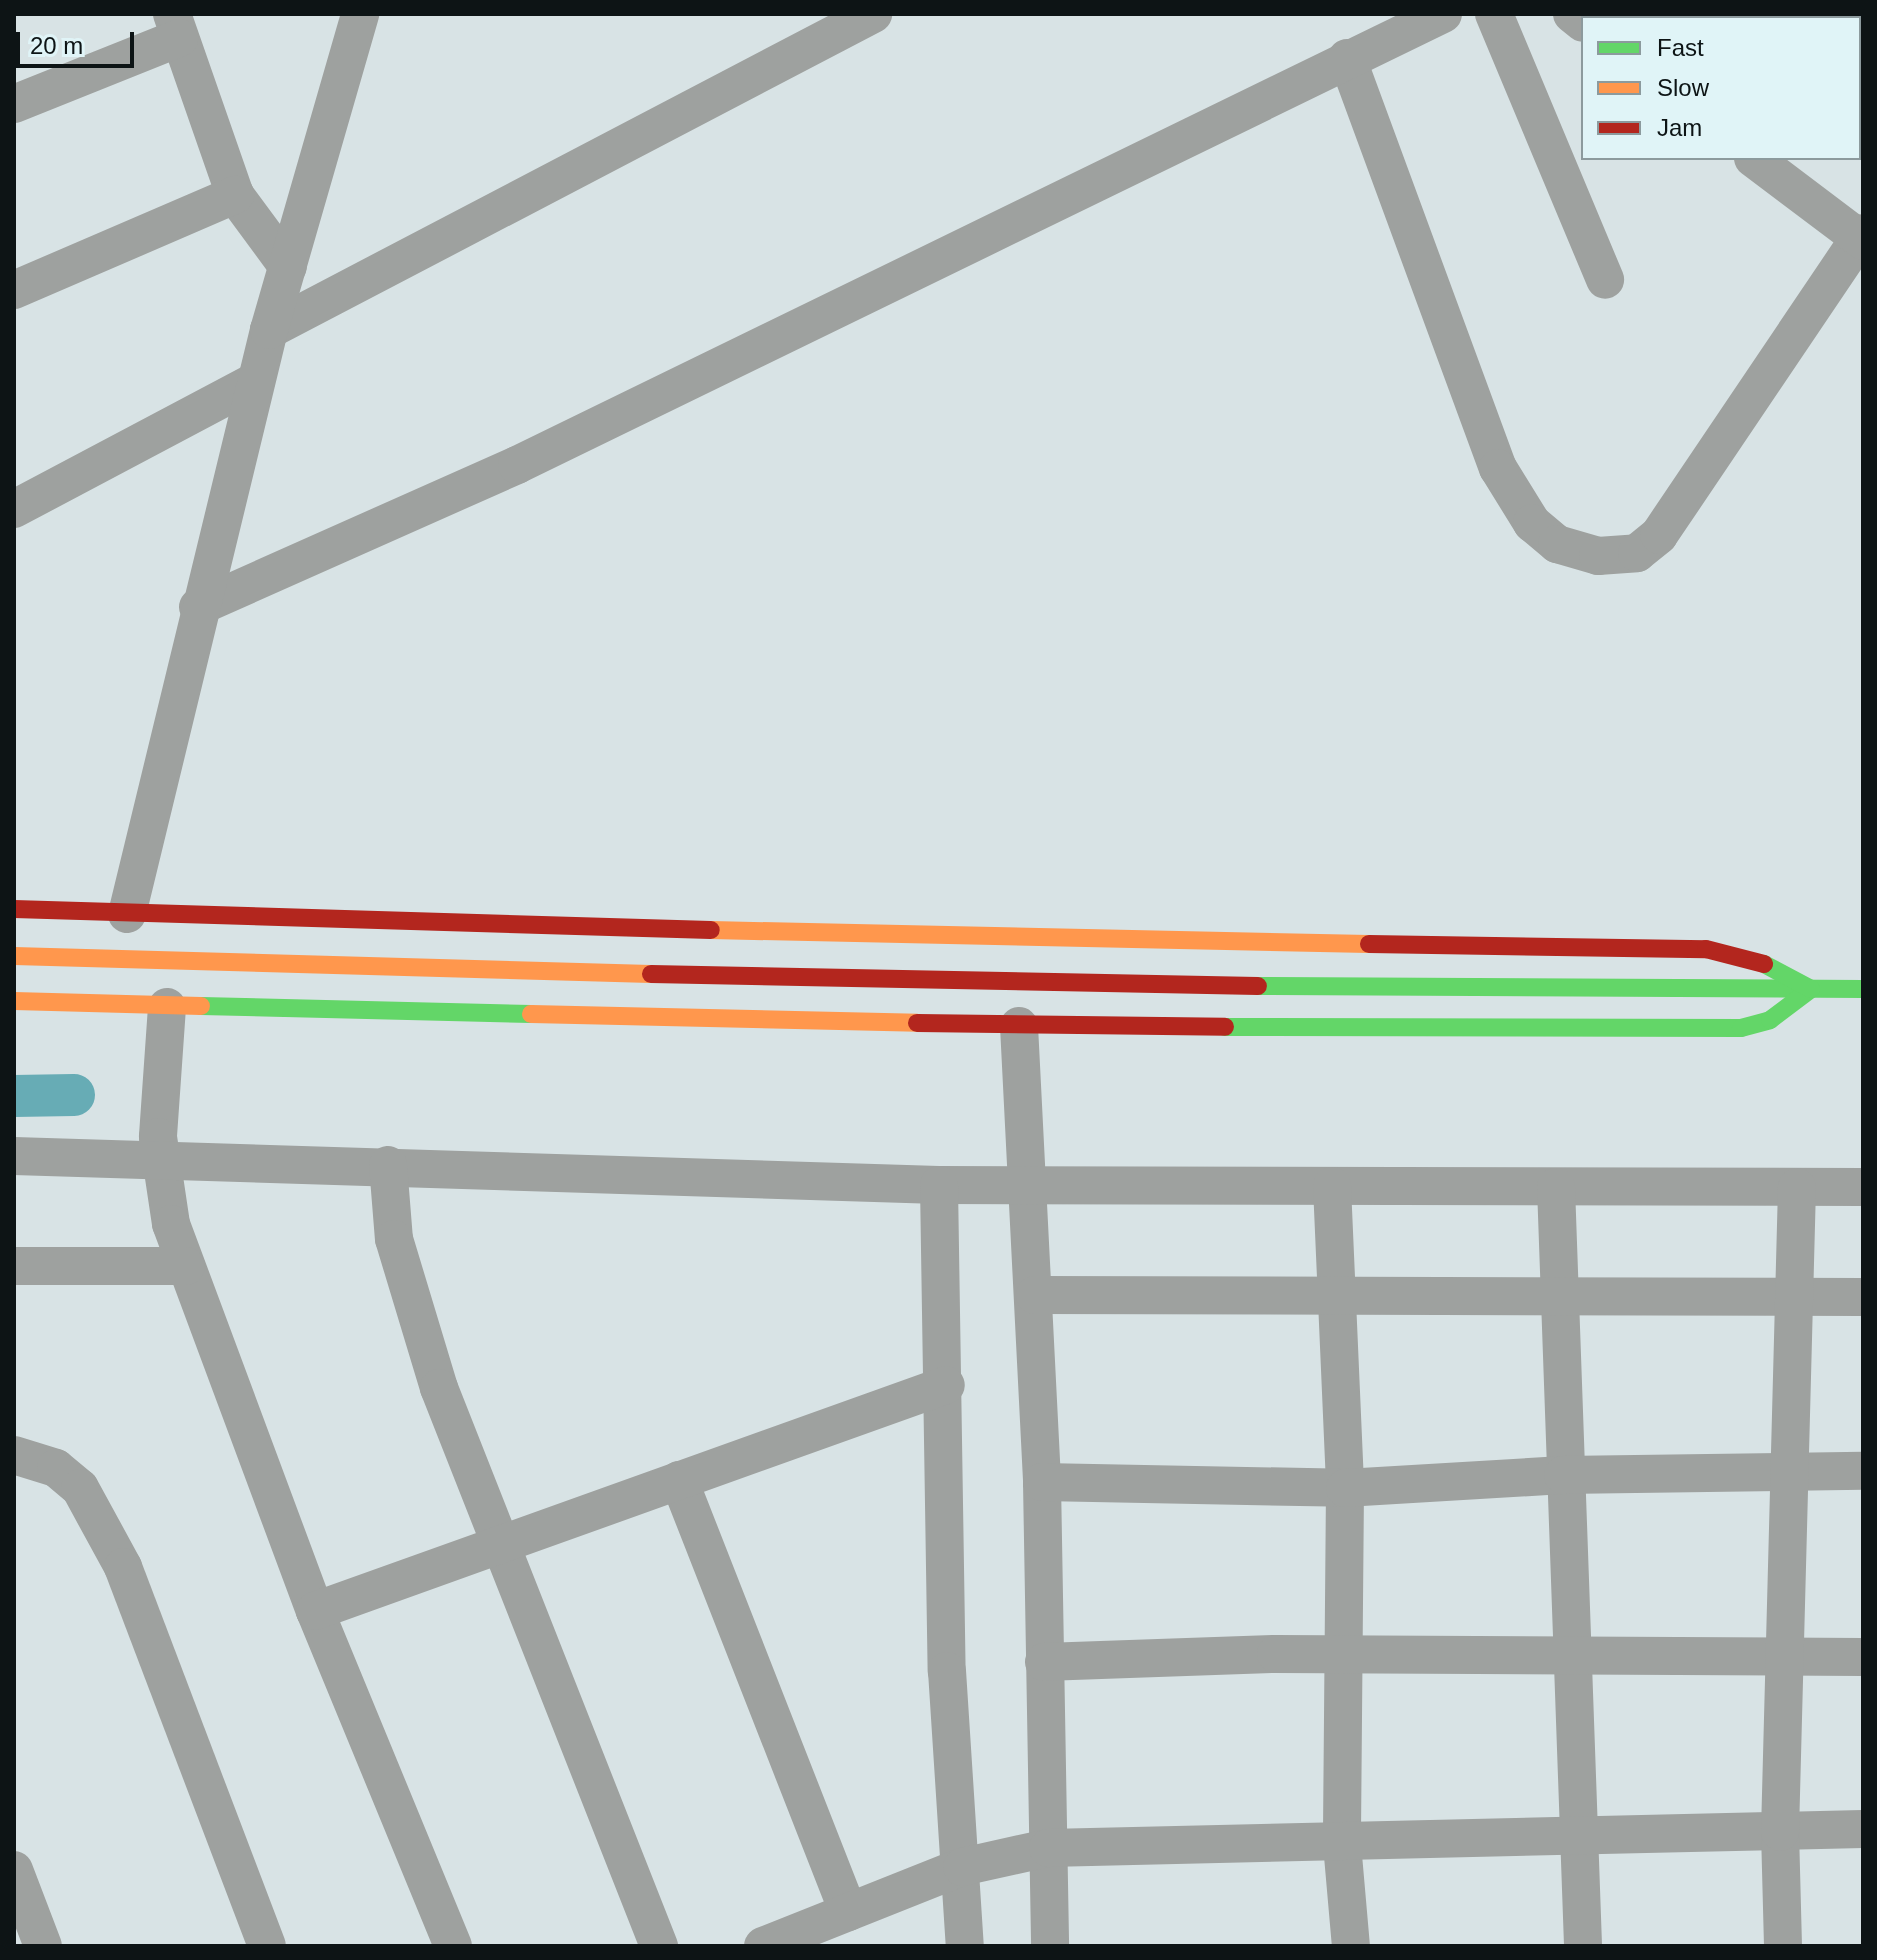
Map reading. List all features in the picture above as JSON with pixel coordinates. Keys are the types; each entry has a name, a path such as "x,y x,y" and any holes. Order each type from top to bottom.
{"street":[{"path":"127,914 198,607 269,330 360,14"},
{"path":"269,330 873,14"},
{"path":"198,607 517,465 1347,58 1443,14"},
{"path":"1494,14 1605,280"},
{"path":"14,104 176,26 235,195 288,267"},
{"path":"1347,58 1498,468 1532,523 1557,544 1611,555 1637,553 1659,535 1862,238 1756,160"},
{"path":"14,290 235,195"},
{"path":"14,509 256,381"},
{"path":"14,909 1706,949 1757,961 1811,989"},
{"path":"14,956 994,984 1863,989"},
{"path":"14,1001 1019,1026 1741,1028 1770,1020 1811,989"},
{"path":"167,1007 161,1064 159,1146 186,1266 315,1611 453,1946"},
{"path":"1019,1026 1029,1174 1042,1482 1044,1662 1040,1850 1050,1946"},
{"path":"14,1156 159,1146 388,1165 939,1185 1029,1174 1332,1186 1863,1187"},
{"path":"388,1165 408,1297 659,1946"},
{"path":"939,1185 946,1385 947,1671 973,1865 965,1946"},
{"path":"1332,1186 1345,1488 1347,1655 1342,1844 1351,1946"},
{"path":"1556,1187 1569,1655 1584,1838 1583,1946"},
{"path":"1783,1946 1780,1832 1789,1657 1797,1187"},
{"path":"14,1266 186,1266"},
{"path":"1035,1295 1863,1297"},
{"path":"315,1611 504,1547 679,1480 946,1385"},
{"path":"14,1455 56,1468 80,1488 123,1567 267,1946"},
{"path":"1042,1482 1345,1488 1563,1475 1863,1471"},
{"path":"679,1480 848,1912"},
{"path":"1044,1662 1347,1655 1863,1657"},
{"path":"763,1946 973,1865 1040,1850 1863,1829"},
{"path":"14,1870 43,1946"}],"waterway":[{"path":"14,1096 74,1095"}],"traffic: fast":[{"path":"1225,1027 1741,1028 1770,1020 1811,989 1764,964"},
{"path":"1258,986 1863,989"},
{"path":"201,1006 531,1014"}],"traffic: slow":[{"path":"711,930 1369,944"},
{"path":"14,956 651,974"},
{"path":"14,1001 201,1006"},
{"path":"531,1014 917,1023"}],"traffic: jam":[{"path":"14,909 711,930"},
{"path":"1369,944 1706,949 1764,964"},
{"path":"651,974 1258,986"},
{"path":"917,1023 1225,1027"}]}
